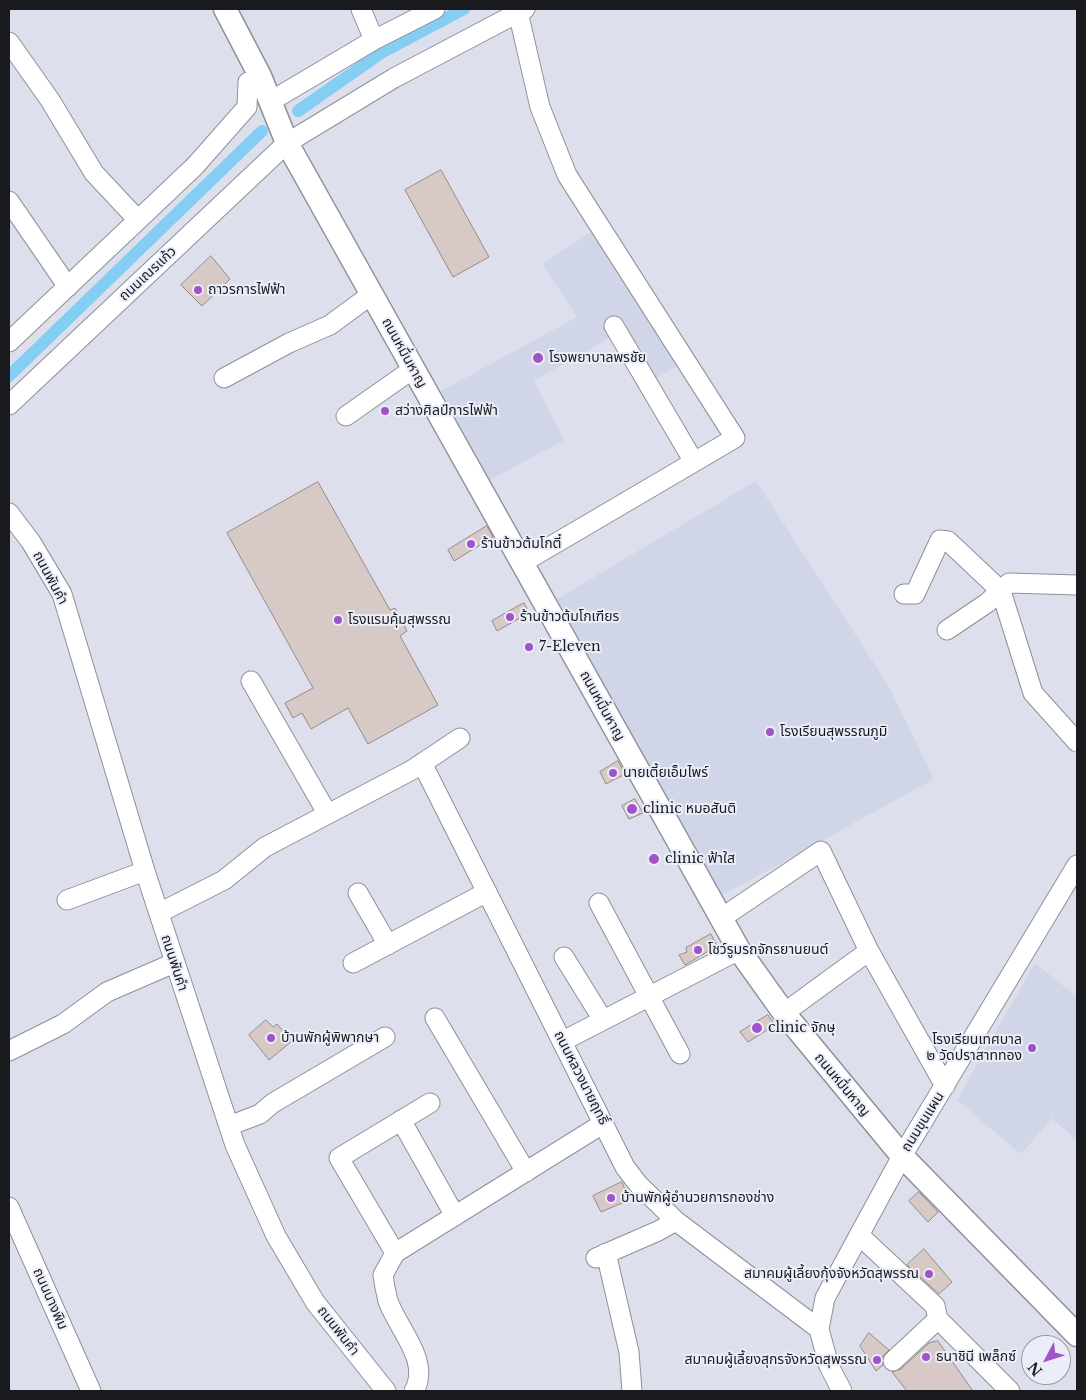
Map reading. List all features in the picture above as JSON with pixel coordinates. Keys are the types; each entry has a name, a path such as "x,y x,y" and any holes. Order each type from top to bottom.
{"main road":[{"path":"210,9 248,82"},
{"name":"ถนนหมื่นหาญ","path":"225,9 271,101 287,143 739,950 784,1013 902,1156 1077,1335"}],"street":[{"path":"361,9 374,40"},
{"path":"271,101 374,40 435,9"},
{"path":"522,11 540,107 566,175 735,438 522,563"},
{"name":"ถนนเณรแก้ว","path":"9,405 287,143 394,78 522,11"},
{"path":"9,42 50,100 94,173 138,220"},
{"path":"9,342 195,166 247,107 248,82"},
{"path":"9,201 68,287"},
{"path":"224,378 289,343 330,325 372,294"},
{"path":"614,326 694,462"},
{"path":"346,416 413,369"},
{"name":"ถนนพันคำ","path":"9,513 31,542 62,594 174,963 229,1126 276,1236 315,1302 386,1391"},
{"path":"904,594 915,594 940,540 948,541 1001,592 1033,693 1077,742"},
{"path":"947,630 1001,592 1009,582 1077,585"},
{"path":"250,681 327,813"},
{"path":"159,914 224,880 265,847 422,763 460,738"},
{"name":"ถนนหลวงนายฤทธิ์","path":"422,763 625,1167 638,1184 676,1220 819,1329"},
{"path":"720,919 821,851 869,951 945,1086"},
{"name":"ถนนขุนแผน","path":"842,1391 829,1366 819,1329 825,1298 902,1156 1077,865"},
{"path":"67,900 145,872"},
{"path":"353,963 487,892"},
{"path":"358,893 388,945"},
{"path":"598,903 650,995 680,1054"},
{"path":"563,1041 739,950"},
{"path":"784,1013 869,951"},
{"path":"564,957 603,1020"},
{"path":"9,1052 63,1024 106,992 174,963"},
{"path":"435,1018 526,1172"},
{"path":"229,1126 260,1114 273,1103 385,1037"},
{"path":"395,1253 339,1158 430,1102"},
{"path":"401,1120 455,1216"},
{"path":"414,1391 418,1384 416,1356 388,1302 382,1275 395,1253 604,1123"},
{"name":"ถนนนางพิม","path":"9,1207 91,1391"},
{"path":"632,1391 630,1352 600,1256 658,1231 676,1220"},
{"path":"859,1235 935,1306 938,1318 1010,1391"},
{"path":"893,1361 938,1318"}],"shaded area":[{"name":"โรงพยาบาลพรชัย","path":"596,229 682,362 652,381 622,331 534,381 564,440 490,480 441,391 577,317 542,264"},
{"name":"โรงเรียนสุพรรณภูมิ","path":"756,481 888,685 934,779 721,896 557,599"},
{"name":"โรงเรียนเทศบาล ๒ วัดปราสาททอง","path":"1035,963 1077,997 1077,1141 1052,1118 1021,1154 957,1100"}],"building":[{"path":"441,170 489,257 453,277 405,190"},
{"path":"211,256 230,279 202,306 181,285"},
{"name":"โรงแรมคุ้มสุพรรณ","path":"318,482 390,610 395,608 407,631 400,636 438,705 368,744 348,708 311,729 302,713 293,718 285,703 313,688 227,533"},
{"name":"ร้านข้าวต้มโกตี๋","path":"487,526 493,537 454,561 448,550"},
{"name":"ร้านข้าวต้มโกเฑียร","path":"524,603 529,613 497,631 492,621"},
{"name":"นายเตี้ยเอ็มไพร์","path":"618,761 625,774 606,784 600,772"},
{"name":"clinic หมอสันติ","path":"635,799 643,813 629,819 622,806"},
{"name":"โชว์รูมรถจักรยานยนต์","path":"711,934 717,946 685,965 679,955 687,952 686,948"},
{"name":"clinic จักษุ","path":"768,1015 775,1025 748,1042 740,1032"},
{"name":"บ้านพักผู้พิพากษา","path":"266,1020 273,1027 277,1024 292,1041 269,1060 249,1035"},
{"name":"บ้านพักผู้อำนวยการกองช่าง","path":"622,1182 629,1200 601,1212 593,1196"},
{"path":"919,1192 938,1212 928,1222 909,1201"},
{"name":"สมาคมผู้เลี้ยงกุ้งจังหวัดสุพรรณ","path":"924,1249 952,1282 939,1294 907,1265"},
{"name":"สมาคมผู้เลี้ยงสุกรจังหวัดสุพรรณ","path":"869,1333 889,1350 882,1357 883,1365 876,1371 860,1346"},
{"name":"ธนาชินี เพล็กซ์","path":"938,1341 973,1391 907,1391 892,1372 901,1369 929,1343"}],"waterway":[{"path":"298,111 381,53 464,9"},
{"path":"9,376 262,131"}],"place":[{"name":"ถาวรการไฟฟ้า","path":"198,290"},
{"name":"โรงพยาบาลพรชัย","path":"538,358"},
{"name":"สว่างศิลป์การไฟฟ้า","path":"385,411"},
{"name":"ร้านข้าวต้มโกตี๋","path":"471,544"},
{"name":"ร้านข้าวต้มโกเฑียร","path":"510,617"},
{"name":"โรงแรมคุ้มสุพรรณ","path":"338,620"},
{"name":"7-Eleven","path":"529,647"},
{"name":"โรงเรียนสุพรรณภูมิ","path":"770,732"},
{"name":"นายเตี้ยเอ็มไพร์","path":"613,773"},
{"name":"clinic หมอสันติ","path":"632,809"},
{"name":"clinic ฟ้าใส","path":"654,859"},
{"name":"โชว์รูมรถจักรยานยนต์","path":"698,950"},
{"name":"clinic จักษุ","path":"757,1028"},
{"name":"บ้านพักผู้พิพากษา","path":"271,1038"},
{"name":"โรงเรียนเทศบาล ๒ วัดปราสาททอง","path":"1032,1048"},
{"name":"บ้านพักผู้อำนวยการกองช่าง","path":"611,1198"},
{"name":"สมาคมผู้เลี้ยงกุ้งจังหวัดสุพรรณ","path":"929,1274"},
{"name":"ธนาชินี เพล็กซ์","path":"926,1357"},
{"name":"สมาคมผู้เลี้ยงสุกรจังหวัดสุพรรณ","path":"877,1360"}]}
